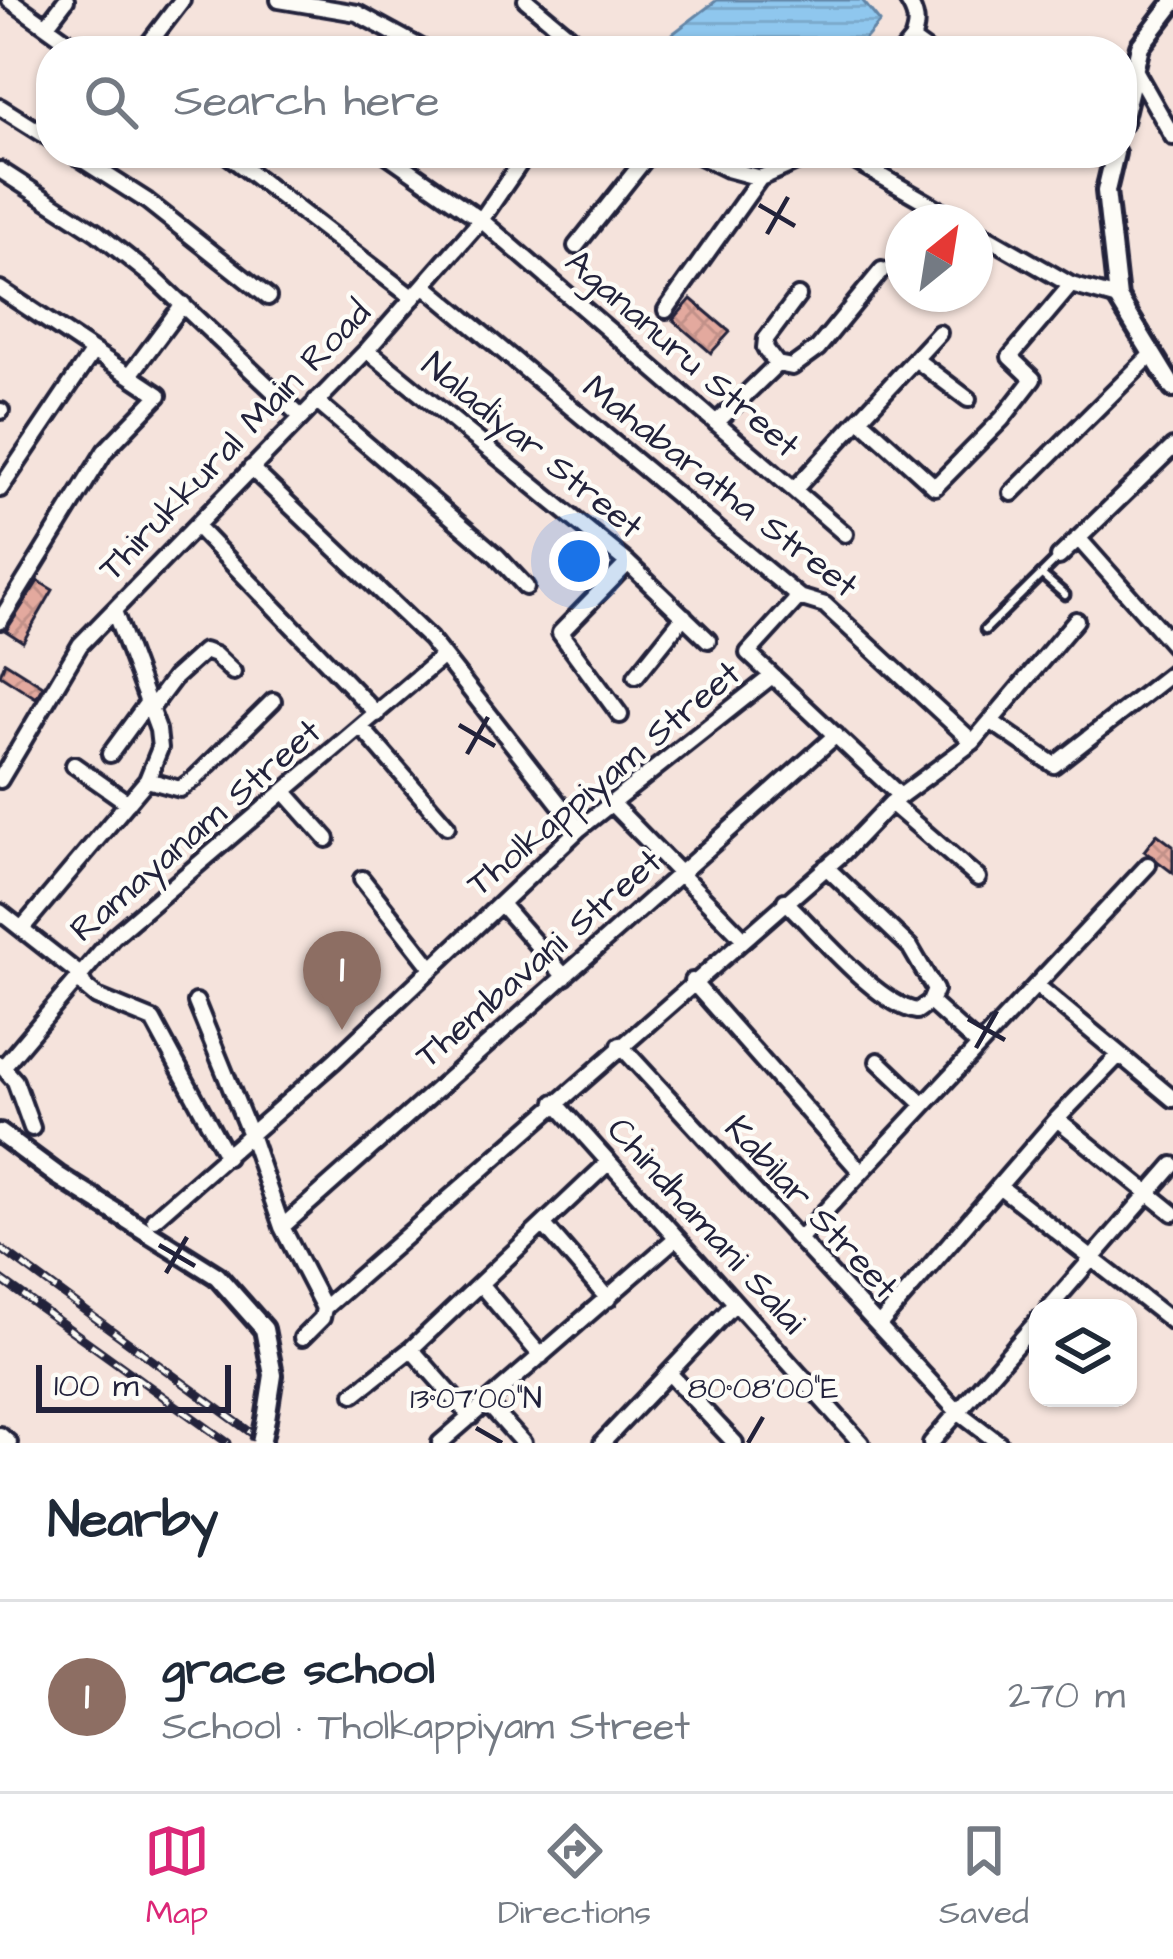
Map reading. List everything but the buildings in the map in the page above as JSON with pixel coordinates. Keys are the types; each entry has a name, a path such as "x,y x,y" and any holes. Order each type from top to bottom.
{"street":[{"path":"46,26 66,0"},
{"path":"154,36 182,0"},
{"path":"279,0 357,13 399,36"},
{"path":"526,0 568,36"},
{"path":"907,0 915,12 912,36"},
{"path":"4,1 60,36"},
{"path":"1137,55 1173,3"},
{"path":"1137,73 1173,137"},
{"path":"0,106 36,130"},
{"path":"95,168 147,201 268,297"},
{"path":"244,168 412,298"},
{"name":"Agananuru Street","path":"406,168 481,220 844,534"},
{"name":"Thirukkural Main Road","path":"0,779 80,645 367,350 481,220 517,168"},
{"path":"576,246 638,168"},
{"path":"725,168 760,178"},
{"path":"667,310 760,178 783,168"},
{"path":"867,168 930,204"},
{"path":"1111,168 1106,191 1118,298 1173,388"},
{"path":"0,170 96,232 183,304 301,417"},
{"path":"993,240 1071,285 1118,298"},
{"path":"798,296 766,338 765,348 776,364 792,367 818,348 882,270"},
{"name":"Mahabaratha Street","path":"424,285 799,597 825,605 973,742"},
{"path":"860,419 935,487 1002,419 1033,379 1010,357 1071,285"},
{"path":"0,289 159,395 105,451 0,621"},
{"path":"130,375 183,304"},
{"path":"794,490 939,333"},
{"path":"0,489 93,350"},
{"name":"Naladiyar Street","path":"367,350 628,562 708,640"},
{"path":"1012,493 1152,354"},
{"path":"914,359 968,399"},
{"path":"716,423 776,364"},
{"path":"316,401 497,556 526,587"},
{"path":"1059,556 1173,447"},
{"path":"251,468 443,656 579,830"},
{"path":"197,527 377,715"},
{"path":"1078,538 1170,635"},
{"path":"620,715 560,633 628,562"},
{"path":"799,597 748,653 978,878"},
{"path":"23,927 147,780 160,748 114,611"},
{"path":"636,676 684,616"},
{"path":"302,1338 322,1318 324,1308 555,1102 826,867 896,800 973,742 1076,620"},
{"path":"110,754 174,678 204,651 233,672"},
{"name":"Ramayanam Street","path":"2,1066 112,937 443,656"},
{"path":"992,722 1054,765 1173,672"},
{"name":"Tholkappiyam Street","path":"154,1220 251,1137 579,830 772,676"},
{"path":"147,780 180,789 273,701"},
{"path":"361,727 447,826"},
{"name":"Thembavani Street","path":"282,1227 836,735"},
{"path":"74,765 128,803"},
{"path":"285,792 327,839"},
{"path":"612,804 742,937"},
{"path":"799,1239 1148,866"},
{"path":"785,901 881,993 906,1009 917,1011 930,1002 935,990 910,947 826,867"},
{"path":"362,879 433,968"},
{"path":"500,904 566,977"},
{"path":"0,912 79,974 97,997 153,1020 227,1157"},
{"path":"692,981 861,1172"},
{"path":"1036,985 1173,1099"},
{"path":"196,1002 282,1227 324,1308"},
{"path":"930,1002 979,1046"},
{"name":"Kabilar Street","path":"620,1045 958,1412 999,1443"},
{"path":"878,1325 1057,1119 1119,1055"},
{"path":"878,1061 924,1105"},
{"path":"2,1066 22,1095 32,1128"},
{"name":"Chindhamani Salai","path":"555,1102 861,1443"},
{"path":"1057,1119 1173,1213"},
{"path":"0,1133 58,1177 217,1276 264,1329 272,1375 261,1443"},
{"path":"354,1394 481,1286 608,1162"},
{"path":"1056,1299 1173,1165"},
{"path":"999,1186 1173,1322"},
{"path":"544,1225 608,1299"},
{"path":"440,1443 676,1238"},
{"path":"481,1286 541,1356"},
{"path":"605,1442 736,1304"},
{"path":"931,1443 1029,1330"},
{"path":"411,1349 471,1417"},
{"path":"669,1373 736,1443"},
{"path":"488,1404 523,1443"},
{"path":"0,1435 9,1443"}],"lane":[{"path":"985,630 1059,556"},
{"path":"1042,575 1065,595"}],"water":[{"path":"717,0 862,0 880,22 868,36 670,36"}],"railway":[{"path":"0,1248 265,1443"},
{"path":"0,1279 228,1443"}],"place":[{"name":"grace school","path":"342,1030"}]}
